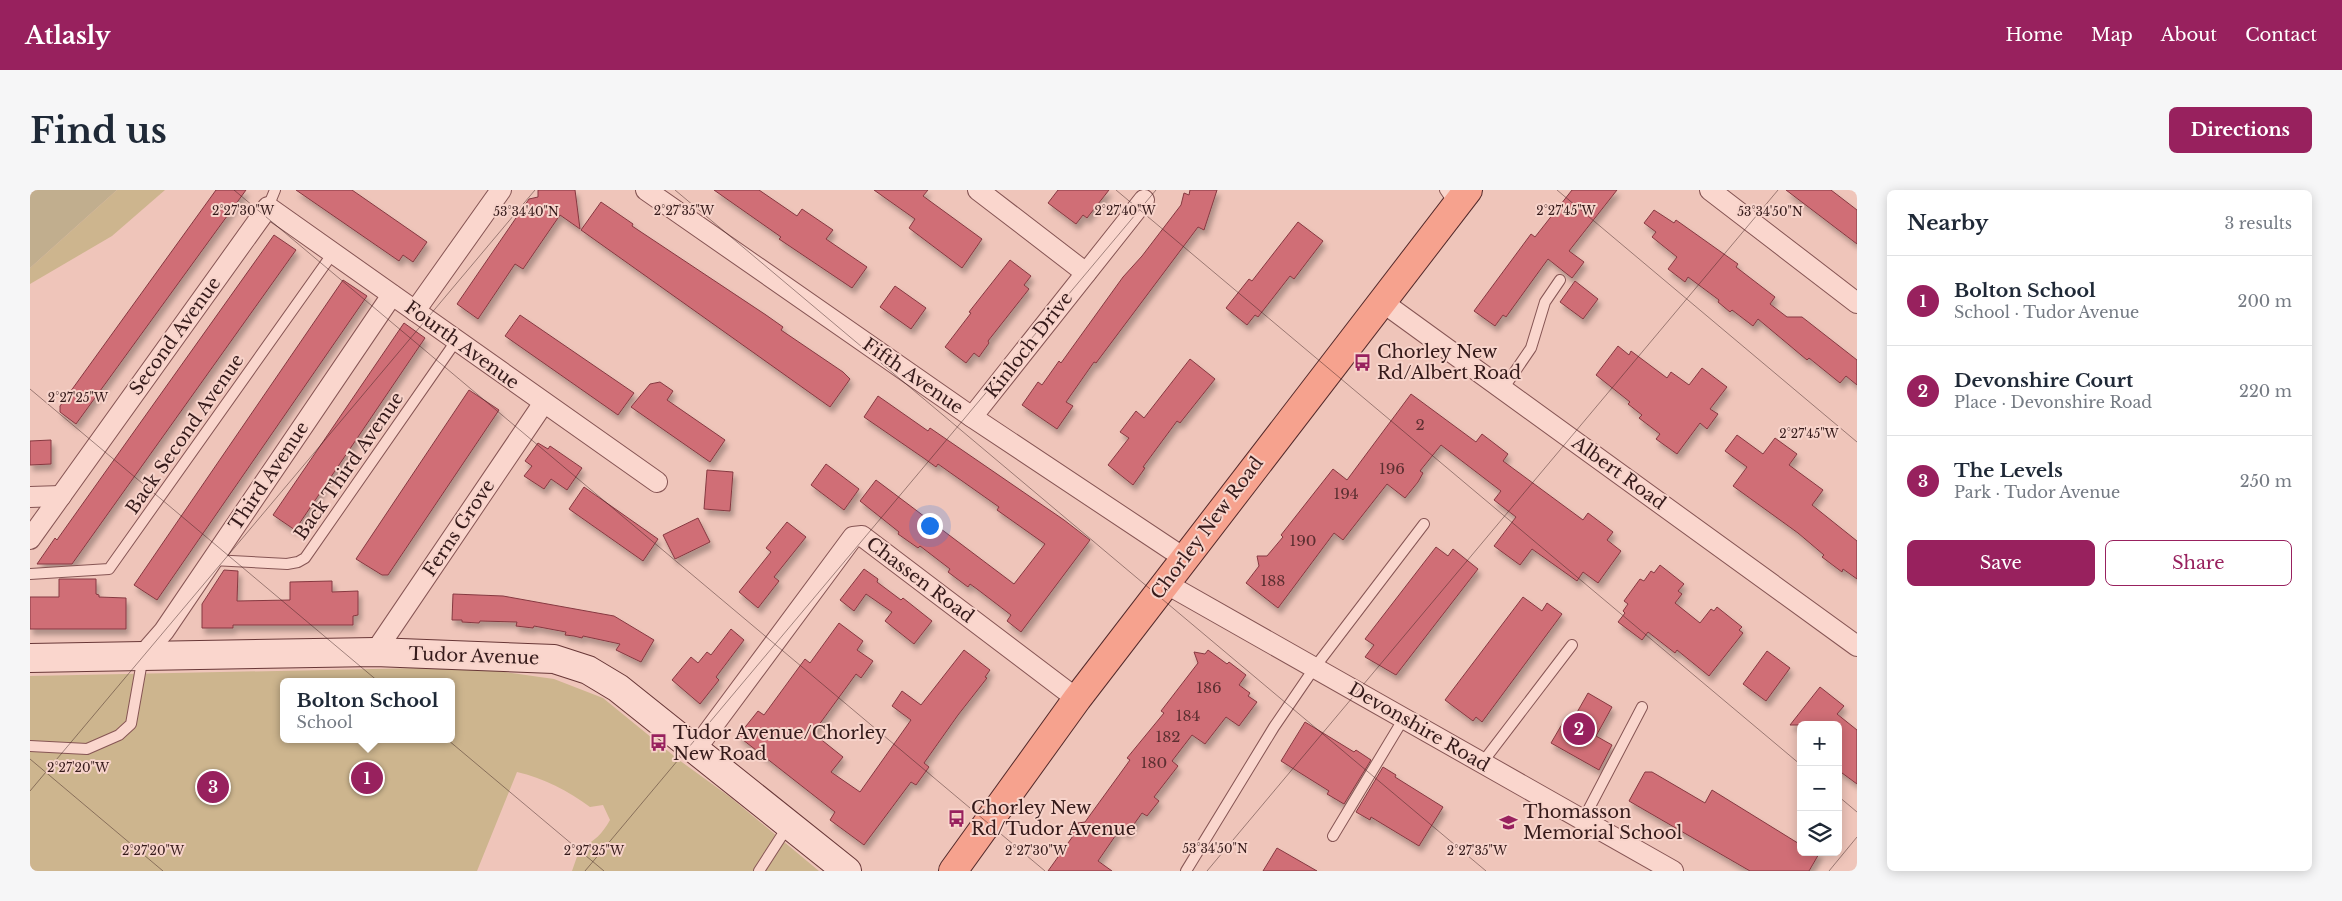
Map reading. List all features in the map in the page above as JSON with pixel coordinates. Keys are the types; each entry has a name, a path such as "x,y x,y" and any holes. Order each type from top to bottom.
{"main road":[{"name":"Chorley New Road","path":"952,871 1165,582 1381,301 1456,195"},
{"name":"Tudor Avenue","path":"30,658 375,652 554,659 588,670 618,688 847,871"}],"street":[{"path":"415,311 501,190"},
{"name":"Fifth Avenue","path":"646,190 972,417 1184,558"},
{"path":"978,190 1086,273"},
{"path":"1710,190 1857,303"},
{"name":"Fourth Avenue","path":"272,198 333,252 544,404 657,482"},
{"name":"Second Avenue","path":"30,539 272,198"},
{"name":"Kinloch Drive","path":"972,417 1144,200"},
{"name":"Third Avenue","path":"143,655 164,631 392,295"},
{"name":"Albert Road","path":"1381,301 1857,646"},
{"name":"Ferns Grove","path":"375,652 544,404"},
{"path":"30,497 61,496"},
{"name":"Chassen Road","path":"694,750 853,537 862,536 1077,699"},
{"name":"Devonshire Road","path":"1165,582 1673,871"}],"lane":[{"name":"Back Second Avenue","path":"30,574 109,569 333,252"},
{"path":"1503,389 1531,348 1545,302 1560,280"},
{"name":"Back Third Avenue","path":"212,560 287,564 298,562 305,558 456,341"},
{"path":"1186,871 1274,727 1315,667 1424,524"},
{"path":"1482,763 1572,644"},
{"path":"30,746 87,749 119,735 131,724 143,655"},
{"path":"1583,820 1642,707"},
{"path":"1333,836 1404,718"},
{"path":"759,871 789,825"}],"shaded area":[{"path":"30,190 117,190 30,268"},
{"path":"117,190 165,190 112,236 30,284 30,268"},
{"path":"469,667 554,679 603,698 679,760 730,797 819,871 572,871 580,848 598,837 610,820 603,805 590,807 555,786 517,772 477,871 30,871 30,676"}],"building":[{"path":"216,190 246,190 76,424 60,412 60,406"},
{"path":"296,190 352,190 427,242 413,262 403,255 399,261"},
{"path":"538,190 575,190 580,229 560,215 523,269 515,264 478,319 457,304 529,199 538,197"},
{"path":"714,190 759,190 797,216 802,209 833,230 826,239 867,267 852,288 779,239 781,237"},
{"path":"874,190 928,190 923,196 982,239 962,268 909,228 915,219"},
{"path":"1058,190 1109,190 1087,218 1083,215 1076,224 1048,203"},
{"path":"1190,190 1217,190 1204,230 1198,227 1096,363 1094,362 1066,402 1073,406 1057,429 1022,405 1038,382 1042,385 1059,361 1061,363 1123,277 1142,256 1181,205 1184,193 1189,195"},
{"path":"1572,190 1617,190 1569,251 1584,262 1572,278 1548,259 1506,317 1503,315 1495,326 1474,311 1531,234 1535,237"},
{"path":"1786,190 1831,190 1857,210 1857,244"},
{"path":"601,202 633,224 632,226 766,315 783,327 781,330 843,372 850,379 830,407 581,230"},
{"path":"1654,210 1674,223 1676,220 1738,264 1736,267 1775,297 1770,304 1787,317 1802,317 1857,360 1857,385 1846,376 1840,383 1809,358 1807,360 1758,319 1753,326 1732,310 1730,312 1718,302 1719,300 1688,277 1685,282 1668,269 1677,257 1652,237 1656,232 1644,223"},
{"path":"1298,222 1323,241 1294,279 1290,276 1258,317 1255,315 1247,325 1226,308 1249,279 1252,281"},
{"path":"274,235 296,250 72,564 37,564 55,538 57,540"},
{"path":"1010,260 1031,276 1024,285 1029,289 988,341 989,343 979,357 974,353 966,363 945,347 971,313 969,312"},
{"path":"343,280 367,296 157,600 134,585"},
{"path":"1575,281 1598,299 1583,319 1560,302"},
{"path":"895,286 926,308 911,329 880,307"},
{"path":"520,315 634,393 618,415 505,336"},
{"path":"404,323 425,338 295,530 273,515"},
{"path":"1618,346 1629,355 1631,351 1667,378 1671,372 1689,385 1702,368 1727,387 1710,409 1718,414 1707,429 1700,423 1677,454 1656,439 1660,434 1639,418 1642,415 1628,404 1630,402 1596,375"},
{"path":"1190,359 1215,379 1180,423 1177,421 1143,467 1145,468 1133,485 1108,465 1129,438 1120,432 1136,411 1144,418"},
{"path":"660,382 673,391 667,400 725,440 710,462 631,407 650,384"},
{"path":"469,390 499,410 388,575 382,575 356,559"},
{"path":"1411,394 1476,442 1482,434 1508,454 1503,461 1583,520 1588,513 1613,532 1607,540 1621,551 1598,583 1583,572 1577,581 1532,549 1520,565 1494,546 1516,517 1494,500 1501,491 1441,445 1420,471 1423,473 1418,482 1405,498 1387,484 1343,540 1334,533 1278,608 1246,583 1259,566 1257,556 1267,556 1283,537 1281,535 1333,469 1347,480"},
{"path":"878,396 928,431 930,428 1090,540 1021,632 1007,621 1011,615 970,584 968,587 948,572 950,569 920,546 918,548 898,534 899,532 860,501 876,480 1014,584 1045,544 997,510 999,507 938,464 936,467 864,417"},
{"path":"1737,435 1763,454 1775,438 1797,454 1789,465 1823,490 1812,505 1857,541 1857,579 1843,569 1842,572 1822,557 1824,555 1798,533 1733,486 1747,467 1725,451"},
{"path":"51,440 51,464 30,465 30,441"},
{"path":"538,443 548,449 550,446 582,468 567,490 551,479 544,489 524,476 532,466 525,461"},
{"path":"826,464 859,489 844,510 811,485"},
{"path":"707,470 733,472 730,511 704,509"},
{"path":"584,487 658,539 643,561 569,509"},
{"path":"698,518 710,542 675,559 663,535"},
{"path":"787,522 806,537 774,577 779,581 758,608 739,592 771,552 766,548"},
{"path":"1436,547 1448,556 1453,549 1478,569 1396,675 1365,657 1374,645 1365,639"},
{"path":"1660,565 1684,584 1678,591 1682,594 1675,603 1700,623 1711,609 1714,611 1717,607 1742,627 1739,630 1743,633 1709,676 1677,650 1675,653 1648,632 1642,640 1618,622 1625,613 1623,611 1628,604 1624,601 1640,579 1644,581 1651,571 1654,573"},
{"path":"864,569 878,579 877,582 901,600 903,598 932,621 914,644 885,621 892,612 866,594 854,611 840,600"},
{"path":"224,570 238,571 237,601 290,600 290,582 332,581 332,592 358,591 358,615 353,616 353,625 233,625 233,628 202,628 202,604"},
{"path":"59,579 96,579 96,594 99,597 126,598 126,629 30,629 30,597 59,597"},
{"path":"453,594 503,596 614,616 654,640 641,662 616,650 620,644 583,636 582,638 565,635 566,632 534,626 533,628 516,626 517,622 480,621 479,623 452,620"},
{"path":"1523,597 1542,611 1547,603 1562,614 1482,722 1476,717 1473,721 1445,700"},
{"path":"839,623 863,641 857,650 873,661 861,678 856,674 813,733 843,757 831,772 860,792 911,720 892,706 902,691 921,705 964,650 990,670 985,677 987,678 924,763 929,767 916,785 911,782 864,845 830,820 835,812 738,736 758,711 764,715 805,659 810,663"},
{"path":"731,629 744,640 716,677 719,680 700,704 672,680 691,657 698,663 707,652 711,655"},
{"path":"1208,650 1227,664 1229,662 1246,675 1239,685 1250,693 1248,696 1257,702 1239,726 1226,717 1205,744 1192,735 1172,761 1178,766 1154,797 1159,801 1147,816 1142,813 1127,834 1120,829 1098,861 1112,871 1048,871 1073,836 1071,824 1085,822 1130,760 1127,758 1164,713 1161,711 1198,663 1194,652 1205,654"},
{"path":"1767,651 1790,668 1766,701 1743,684"},
{"path":"1820,687 1844,706 1837,714 1857,730 1857,784 1842,773 1842,721 1797,721 1797,725 1790,725"},
{"path":"1588,693 1612,707 1596,736 1612,745 1599,770 1551,743 1565,719 1571,723"},
{"path":"1305,722 1354,752 1356,750 1371,760 1344,804 1327,794 1329,791 1281,761"},
{"path":"1383,767 1396,775 1395,777 1443,807 1419,846 1371,817 1370,820 1356,812"},
{"path":"1645,772 1652,772 1705,803 1712,790 1797,843 1797,856 1818,856 1809,871 1750,871 1629,801"},
{"path":"1277,848 1317,871 1263,871"}],"place":[{"name":"Chorley New Rd/Albert Road","path":"1363,362"},
{"name":"Devonshire Court","path":"1579,729"},
{"name":"Tudor Avenue/Chorley New Road","path":"659,743"},
{"name":"Bolton School","path":"367,778"},
{"name":"The Levels","path":"213,787"},
{"name":"Chorley New Rd/Tudor Avenue","path":"957,818"},
{"name":"Thomasson Memorial School","path":"1509,822"}]}
